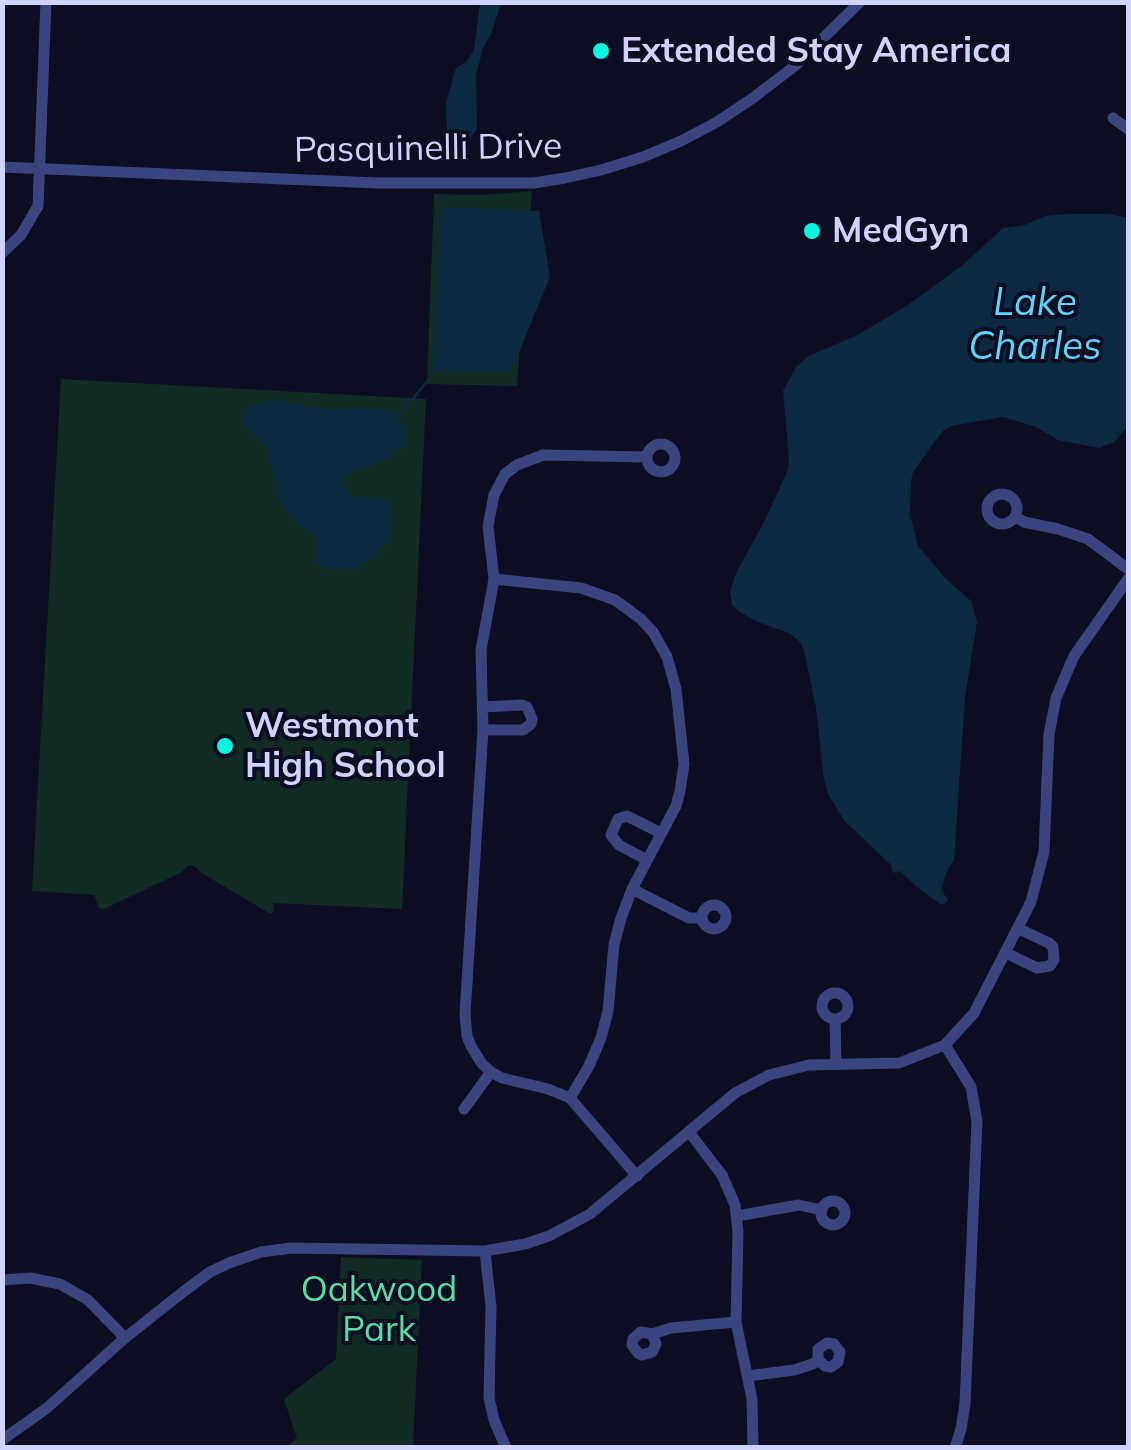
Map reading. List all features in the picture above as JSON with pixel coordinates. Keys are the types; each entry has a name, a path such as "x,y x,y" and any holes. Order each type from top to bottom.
{"street":[{"path":"2,253 21,235 38,206 46,2"},
{"name":"Pasquinelli Drive","path":"2,167 378,183 534,183 565,178 643,157 717,122 796,64 860,2"},
{"path":"1113,118 1128,129"},
{"path":"638,1176 570,1098 491,1072 476,1056 466,1025 483,707 481,650 494,579 488,515 494,495 505,474 517,464 542,455 647,457"},
{"path":"1015,516 1024,522 1088,539 1128,568"},
{"path":"494,579 591,591 628,609 653,632 674,678 684,764 676,806 620,918 601,1038 570,1098"},
{"path":"2,1440 47,1408 125,1338 210,1272 229,1263 260,1252 291,1248 484,1252 524,1244 567,1228 590,1214 735,1093 769,1074 810,1065 899,1063 945,1045 974,1013 1031,902 1044,852 1050,734 1056,698 1074,656 1128,579"},
{"path":"482,730 524,730 532,718 522,705 483,707"},
{"path":"647,860 619,845 611,835 618,819 627,816 661,834"},
{"path":"632,889 689,918 702,918"},
{"path":"1006,954 1037,968 1050,966 1054,960 1054,947 1019,930"},
{"path":"835,1020 836,1063"},
{"path":"945,1045 970,1087 977,1121 965,1404 955,1448"},
{"path":"464,1110 491,1072"},
{"path":"688,1132 722,1174 737,1216 736,1322 753,1410 754,1448"},
{"path":"737,1216 800,1206 822,1210"},
{"path":"484,1252 491,1307 488,1398 506,1447"},
{"path":"2,1280 30,1278 60,1284 88,1300 125,1338"},
{"path":"652,1334 672,1328 736,1322"},
{"path":"748,1376 794,1370 818,1360"}],"green space":[{"path":"532,191 517,386 427,384 434,194"},
{"path":"61,379 426,399 402,909 274,903 273,913 269,913 192,865 104,909 99,908 94,895 32,891"},
{"name":"Oakwood Park","path":"341,1257 422,1260 413,1447 287,1447 297,1438 284,1399 336,1359"}],"water":[{"path":"480,3 501,3 476,75 477,129 468,141 456,142 447,131 446,103 456,68 474,50"},
{"path":"441,207 539,211 550,277 511,371 433,370"},
{"name":"Lake Charles","path":"1065,214 1128,218 1128,426 1114,442 1099,448 1058,440 1036,427 1003,417 951,426 932,445 911,481 910,515 918,546 971,601 977,622 965,697 954,860 941,889 948,900 940,904 900,871 893,873 891,865 844,820 824,779 816,708 800,642 789,633 740,612 732,605 730,592 788,470 783,391 796,367 808,356 856,336 908,305 964,264 1003,228"},
{"path":"277,400 335,411 391,411 404,426 405,443 401,449 344,477 343,484 355,497 382,498 388,502 393,523 385,545 354,569 326,569 314,561 319,539 300,527 281,503 267,448 243,424 246,409"}],"waterway":[{"path":"397,419 435,371"}],"place":[{"name":"Extended Stay America","path":"601,51"},
{"name":"MedGyn","path":"812,231"},
{"name":"Westmont High School","path":"225,746"}]}
